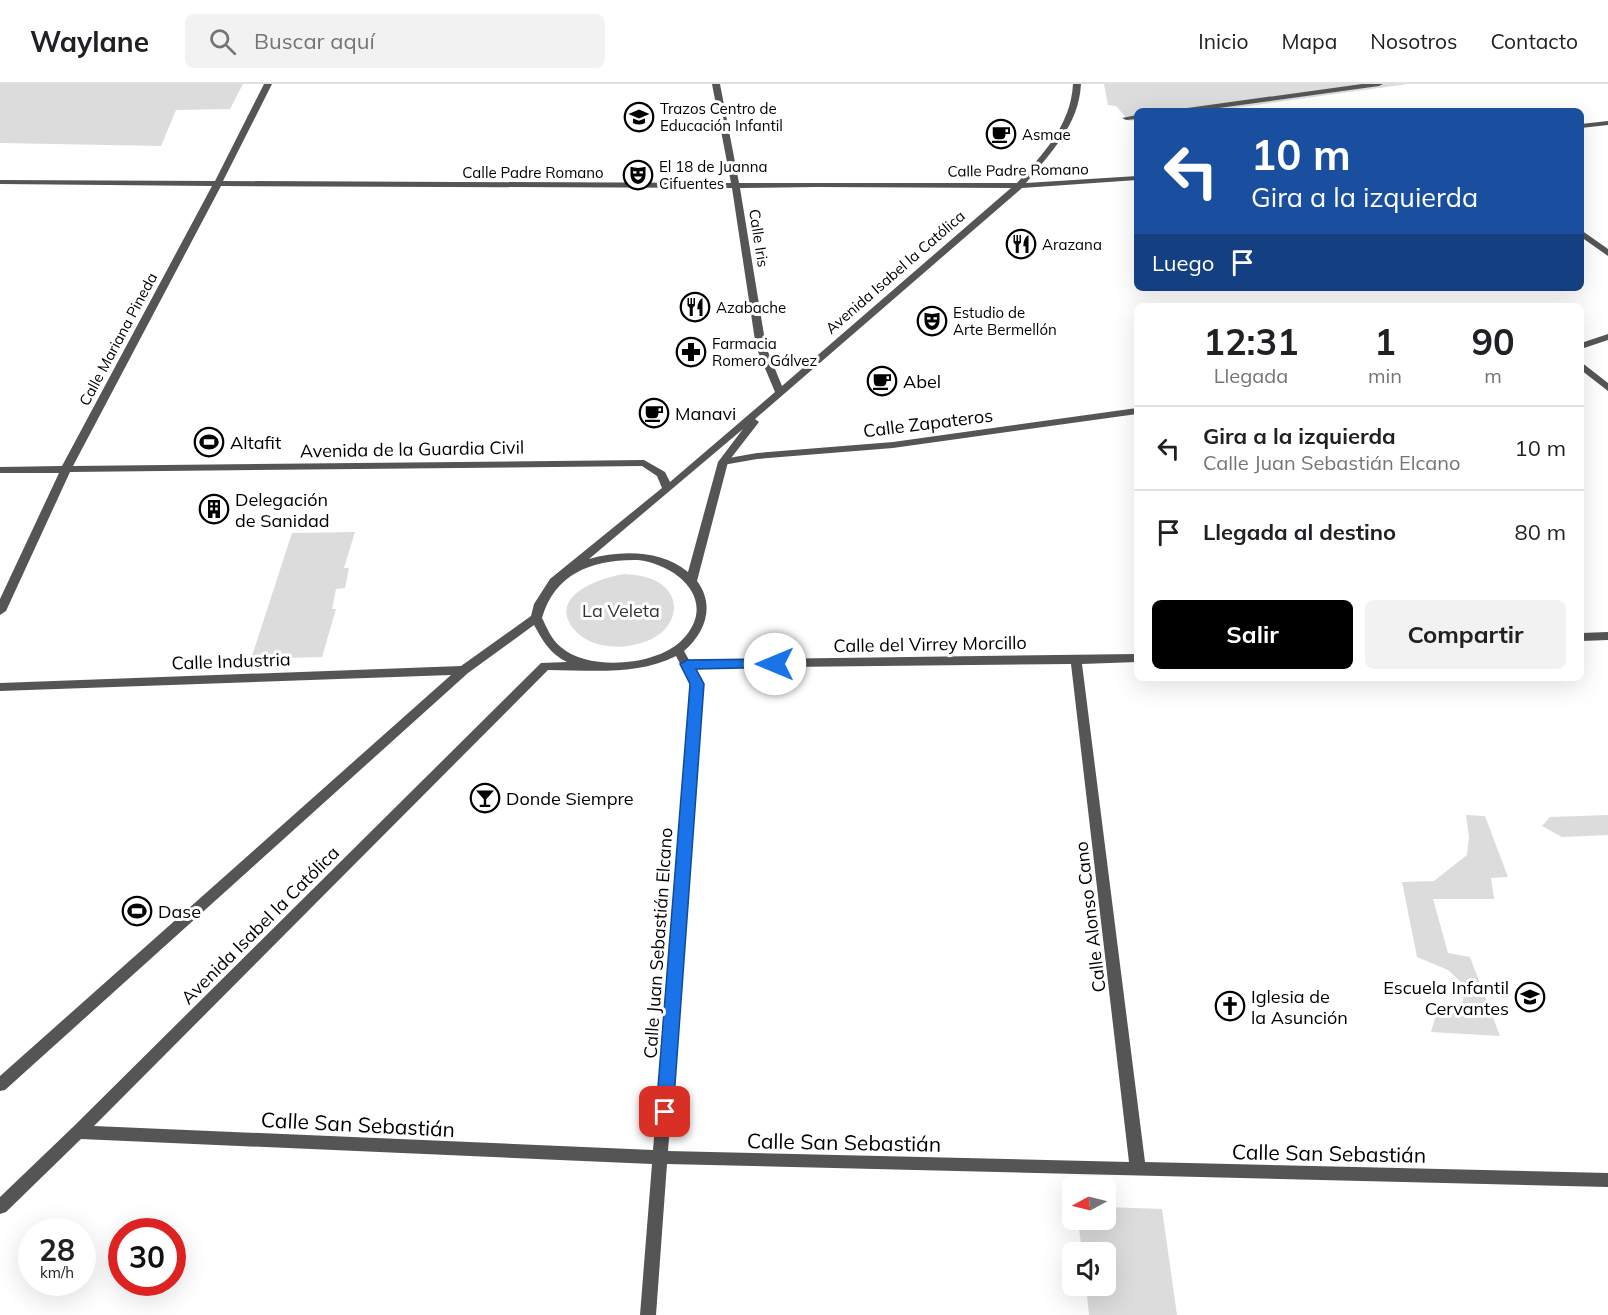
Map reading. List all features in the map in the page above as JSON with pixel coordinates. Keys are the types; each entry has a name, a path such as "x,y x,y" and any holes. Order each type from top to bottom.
{"street":[{"name":"Calle Mariana Pineda","path":"0,611 66,469 268,84"},
{"name":"Calle Iris","path":"716,84 736,186 761,347 780,393"},
{"name":"Avenida Isabel la Católica","path":"554,582 769,403 1021,184 1069,123 1078,92 1077,84"},
{"path":"1202,108 1379,84"},
{"path":"1126,118 1134,117"},
{"path":"1584,126 1608,123"},
{"name":"Calle Padre Romano","path":"0,182 736,186 1021,184 1098,182 1134,178"},
{"path":"1584,235 1608,253"},
{"path":"1584,345 1608,337"},
{"path":"1584,368 1608,388"},
{"name":"Avenida Isabel la Católica","path":"692,580 723,462 769,403"},
{"name":"Calle Zapateros","path":"723,462 758,456 893,446 1134,411"},
{"name":"Avenida de la Guardia Civil","path":"0,470 644,463 661,474 668,489"},
{"path":"0,1085 464,670 536,618 539,606 554,582 574,568 613,557 641,557 666,563 692,580 702,597 702,617 692,636 678,650 660,658 623,667 594,666 574,660 553,648 536,618"},
{"path":"1584,637 1608,636"},
{"name":"Calle Juan Sebastián Elcano","path":"648,1315 697,684 678,650"},
{"name":"Calle del Virrey Morcillo","path":"687,664 1134,658"},
{"name":"Calle Alonso Cano","path":"1076,660 1138,1170"},
{"name":"Avenida Isabel la Católica","path":"0,1207 78,1132 544,666 594,666"},
{"name":"Calle Industria","path":"0,687 464,670"},
{"name":"Calle San Sebastián","path":"78,1132 661,1158 1608,1180"}],"green space":[{"path":"0,84 243,84 230,109 176,110 161,146 0,143"},
{"path":"1104,84 1408,84 1235,108 1134,108 1134,120 1129,121 1116,106 1108,105"},
{"path":"355,532 344,568 349,568 345,588 336,589 332,609 336,609 322,657 251,659 292,533"},
{"name":"La Veleta","path":"625,574 652,579 669,592 674,612 667,627 652,639 628,646 603,645 581,636 573,628 567,616 567,606 572,597 592,584"},
{"path":"1466,815 1485,816 1508,877 1491,878 1494,899 1433,899 1448,953 1470,957 1500,1036 1431,1032 1436,1015 1462,1012 1464,985 1448,970 1417,957 1402,882 1434,881 1467,855 1469,837"},
{"path":"1608,815 1608,835 1562,837 1542,826 1550,817"},
{"path":"1116,1207 1162,1209 1177,1315 1089,1315 1087,1296 1116,1296 1116,1242 1081,1242 1079,1230 1116,1230"}],"place":[{"name":"Trazos Centro de Educación Infantil","path":"639,117"},
{"name":"Asmae","path":"1001,134"},
{"name":"El 18 de Juanna Cifuentes","path":"638,175"},
{"name":"Arazana","path":"1021,244"},
{"name":"Azabache","path":"695,307"},
{"name":"Estudio de Arte Bermellón","path":"932,321"},
{"name":"Farmacia Romero Gálvez","path":"691,352"},
{"name":"Abel","path":"882,381"},
{"name":"Manavi","path":"654,413"},
{"name":"Altafit","path":"209,442"},
{"name":"Delegación de Sanidad","path":"214,509"},
{"name":"Donde Siempre","path":"485,798"},
{"name":"Dase","path":"137,911"},
{"name":"Escuela Infantil Cervantes","path":"1530,997"},
{"name":"Iglesia de la Asunción","path":"1230,1006"}],"route":[{"path":"665,1112 697,684 687,664 775,664"}]}
